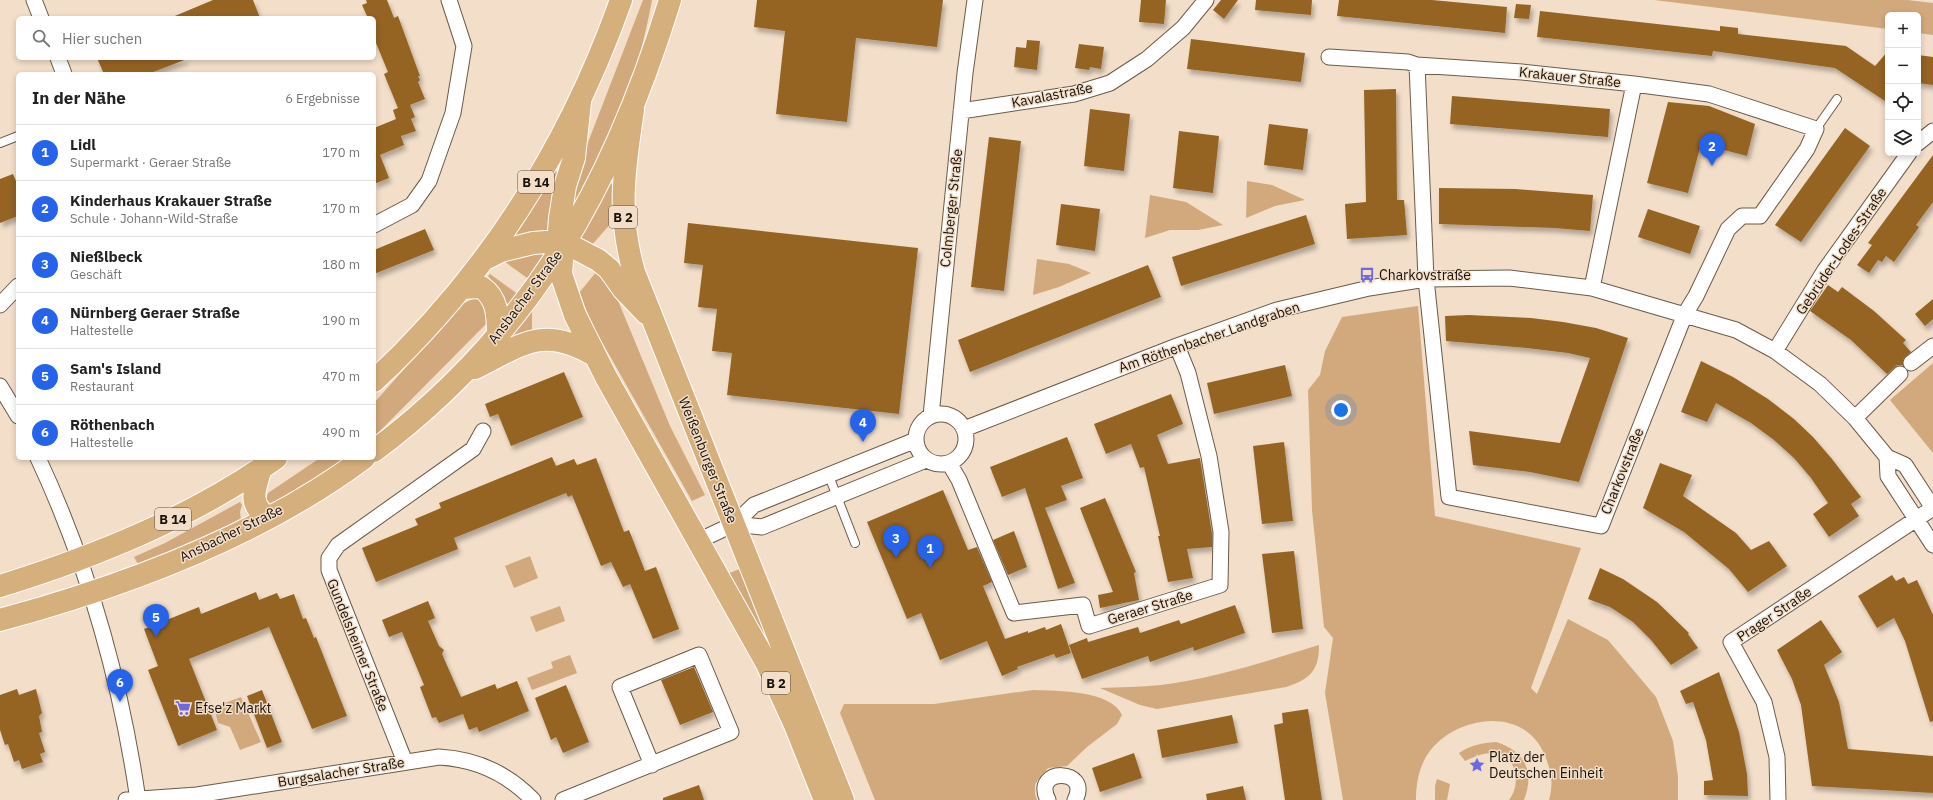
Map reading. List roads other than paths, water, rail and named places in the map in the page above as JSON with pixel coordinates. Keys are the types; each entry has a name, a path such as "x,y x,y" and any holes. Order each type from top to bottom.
{"main road":[{"name":"B 2","path":"621,0 580,102 574,158 566,186 560,218 559,231 563,247 561,274 563,284 578,322 594,355 766,662 795,725 825,800"},
{"name":"B 2","path":"632,110 670,0"},
{"name":"B 14","path":"376,379 427,329 485,259 537,181 580,102"},
{"name":"Ansbacher Straße","path":"376,449 429,406 462,374 498,336 541,281 563,247 607,168 632,110"},
{"name":"Weißenburger Straße","path":"632,110 623,184 624,231 634,272 843,800"},
{"path":"485,259 501,252 533,243 546,242 577,249 598,260 609,269 624,290 652,319"},
{"path":"462,288 481,287 490,294 498,315 498,336"},
{"path":"462,374 519,345 543,339 569,342 594,355"},
{"name":"Ansbacher Straße","path":"0,620 90,593 204,548 268,517 334,479 361,460"},
{"name":"B 14","path":"0,586 79,560 138,535 177,517 269,463"},
{"name":"B 14","path":"268,517 260,513 255,506 255,488 269,463"}],"street":[{"path":"34,0 41,16"},
{"path":"376,224 412,205 429,181 453,113 464,46 449,0"},
{"name":"Colmberger Straße","path":"932,416 961,111 975,0"},
{"name":"Kavalastraße","path":"961,111 1074,94 1110,82 1146,59 1184,28 1206,0"},
{"name":"Krakauer Straße","path":"1329,57 1522,72 1634,84 1592,288"},
{"path":"59,60 63,72"},
{"path":"1417,65 1426,280"},
{"path":"1634,84 1709,94 1816,129 1807,149 1760,216 1742,216 1728,229 1696,296 1685,314"},
{"path":"1921,141 1933,131"},
{"name":"Gebrüder-Lodes-Straße","path":"1775,351 1825,270 1907,156"},
{"name":"Am Röthenbacher Landgraben","path":"964,429 1177,346 1277,310 1369,288 1426,280 1509,278 1592,288 1736,330 1775,351 1820,384 1855,418 1887,457 1905,465 1933,508"},
{"name":"Charkovstraße","path":"1426,280 1448,497 1601,526 1685,314"},
{"path":"0,305 16,288"},
{"name":"Geraer Straße","path":"949,463 959,480 1014,613 1083,605 1089,626 1220,585 1221,532 1208,456 1188,373 1177,346"},
{"path":"1911,363 1933,346"},
{"path":"1855,418 1900,374"},
{"path":"0,387 16,413"},
{"path":"938,414 950,416 956,419 964,429 966,443 964,449 956,460 949,463 937,464 926,460 917,448 916,440 920,426 932,416 938,414"},
{"name":"Gundelsheimer Straße","path":"404,762 329,570 329,558 338,545 473,448 483,431"},
{"path":"698,541 734,524 754,505 916,440"},
{"path":"1887,457 1888,476 1933,545"},
{"path":"39,460 63,514 90,593 109,659 120,702 134,799"},
{"path":"734,524 762,527 926,460"},
{"path":"1916,519 1933,508"},
{"name":"Prager Straße","path":"1778,800 1777,757 1764,702 1731,642 1916,519"},
{"path":"563,800 652,764 731,732 699,655 620,687 652,764"},
{"name":"Burgsalacher Straße","path":"134,799 197,795 439,757 466,760 497,772 512,781 534,800"},
{"path":"1048,800 1045,795 1046,785 1053,777 1062,774 1069,776 1076,785 1078,790 1075,800"}],"lane":[{"path":"1816,129 1837,99"},
{"path":"0,143 16,137"},
{"path":"829,476 855,543"}],"place":[{"name":"Kinderhaus Krakauer Straße","path":"1712,166"},
{"name":"Charkovstraße","path":"1367,275"},
{"name":"Nürnberg Geraer Straße","path":"863,442"},
{"name":"Nießlbeck","path":"896,558"},
{"name":"Lidl","path":"930,568"},
{"name":"Sam's Island","path":"156,637"},
{"name":"Röthenbach","path":"120,702"},
{"name":"Efse'z Markt","path":"183,708"},
{"name":"Platz der Deutschen Einheit","path":"1477,765"}]}
